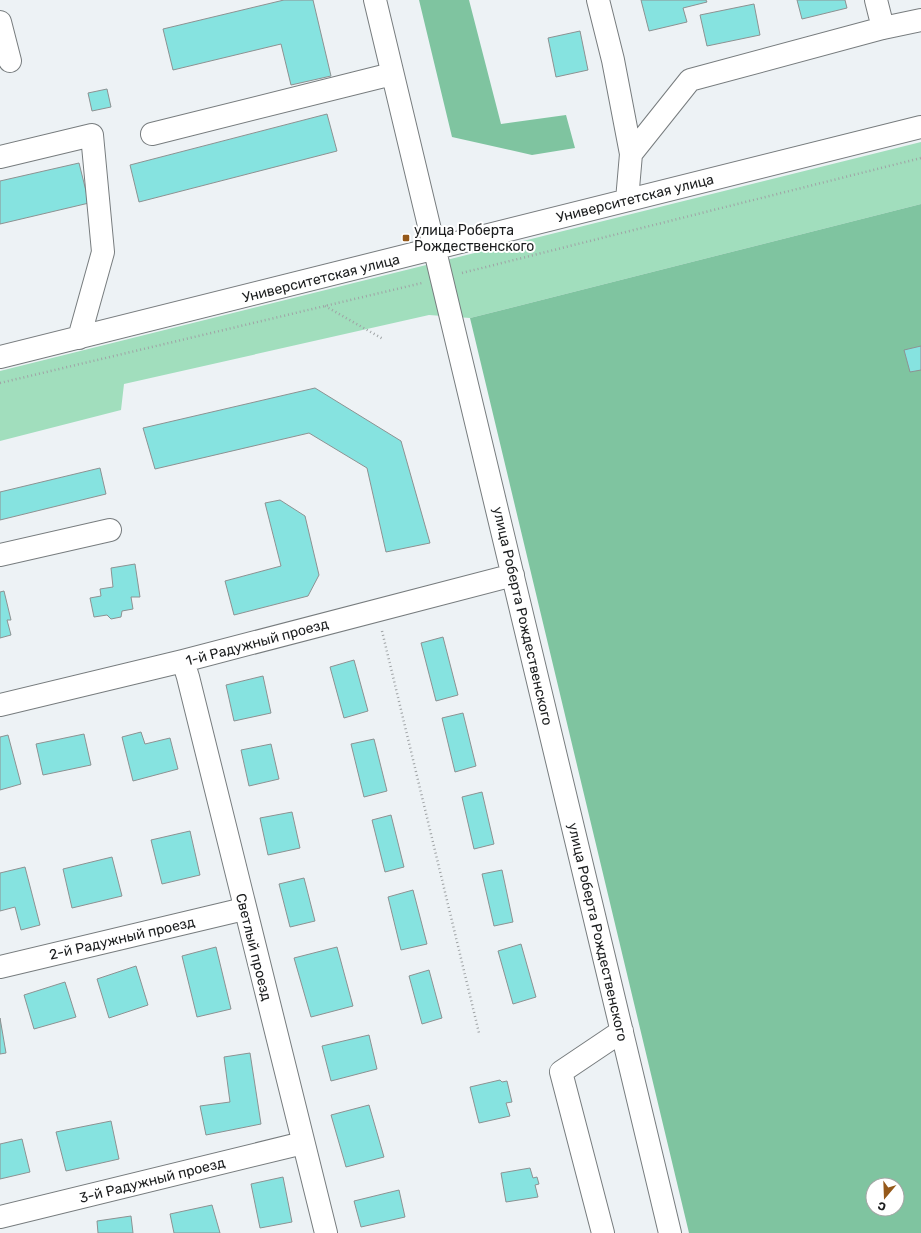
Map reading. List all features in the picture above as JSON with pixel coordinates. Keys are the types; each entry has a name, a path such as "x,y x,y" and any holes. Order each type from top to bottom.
{"street":[{"name":"улица Роберта Рождественского","path":"375,0 670,1233"},
{"path":"598,0 613,60 631,154 627,200"},
{"path":"876,0 883,28"},
{"path":"631,154 690,80 883,28 921,20"},
{"path":"0,22 10,61"},
{"path":"152,134 392,74"},
{"name":"Университетская улица","path":"0,357 435,250 627,200 921,127"},
{"path":"0,157 92,135 102,252 79,338"},
{"path":"0,555 110,530"},
{"name":"1-й Радужный проезд","path":"0,705 183,661 513,576"},
{"name":"Светлый проезд","path":"183,661 326,1233"},
{"name":"2-й Радужный проезд","path":"0,967 244,909"},
{"path":"603,1233 560,1072 622,1031"},
{"name":"3-й Радужный проезд","path":"0,1217 303,1143"}],"path":[{"path":"325,306 383,339"},
{"path":"377,611 480,1033"}],"green space":[{"path":"419,0 469,0 501,124 566,115 575,148 532,155 452,137"},
{"path":"921,142 921,204 470,318 429,315 124,384 121,410 0,441 0,371"},
{"path":"921,204 921,1233 689,1233 470,318"}],"building":[{"path":"284,0 313,0 331,76 291,85 281,44 173,70 163,29"},
{"path":"641,0 706,0 707,2 683,8 687,22 649,31"},
{"path":"797,0 845,0 847,8 802,19"},
{"path":"754,4 760,35 707,46 700,15"},
{"path":"580,31 588,70 556,77 548,38"},
{"path":"107,89 111,107 92,111 88,93"},
{"path":"327,114 337,151 139,202 130,165"},
{"path":"79,163 89,203 0,224 0,181"},
{"path":"921,346 921,370 910,372 904,350"},
{"path":"315,388 401,441 430,543 386,552 367,468 309,433 155,469 143,428"},
{"path":"100,468 106,494 0,520 0,492"},
{"path":"280,500 305,516 319,575 308,596 234,615 225,581 281,566 265,503"},
{"path":"135,564 140,597 131,597 133,609 122,611 121,617 111,619 107,615 94,617 90,598 101,596 100,589 113,587 111,568"},
{"path":"4,591 11,620 7,620 11,635 0,638 0,592"},
{"path":"443,637 458,695 436,701 421,643"},
{"path":"354,660 368,711 344,718 330,667"},
{"path":"263,676 271,713 234,721 226,685"},
{"path":"463,713 476,766 455,772 442,718"},
{"path":"141,732 145,744 170,738 178,769 133,781 122,737"},
{"path":"84,734 91,765 43,775 36,744"},
{"path":"8,735 21,784 0,790 0,737"},
{"path":"374,739 387,791 364,797 351,744"},
{"path":"271,744 279,779 249,786 241,750"},
{"path":"482,792 494,844 474,849 462,797"},
{"path":"292,812 300,848 268,855 260,818"},
{"path":"391,815 404,867 385,872 372,820"},
{"path":"190,831 200,875 162,884 151,840"},
{"path":"112,857 122,896 72,908 63,869"},
{"path":"25,867 40,925 21,930 15,907 0,911 0,873"},
{"path":"502,870 513,922 494,926 482,874"},
{"path":"304,878 315,921 290,927 279,884"},
{"path":"413,890 427,944 401,950 388,897"},
{"path":"521,944 536,997 513,1004 498,951"},
{"path":"216,947 231,1009 197,1017 182,956"},
{"path":"337,947 353,1006 311,1017 294,958"},
{"path":"136,966 148,1005 109,1018 97,979"},
{"path":"429,970 442,1018 422,1024 409,976"},
{"path":"65,982 76,1017 34,1029 24,995"},
{"path":"0,1018 6,1053 0,1054"},
{"path":"369,1035 377,1069 331,1081 322,1046"},
{"path":"250,1053 261,1124 206,1135 200,1106 230,1102 224,1057"},
{"path":"500,1080 502,1082 507,1081 512,1102 506,1103 510,1116 479,1123 470,1087"},
{"path":"369,1105 384,1157 346,1167 331,1115"},
{"path":"111,1121 119,1159 66,1171 56,1132"},
{"path":"22,1139 30,1172 0,1179 0,1144"},
{"path":"530,1168 533,1178 537,1177 539,1184 535,1185 538,1197 506,1202 501,1173"},
{"path":"283,1177 292,1222 260,1228 251,1184"},
{"path":"399,1190 405,1217 361,1227 354,1201"},
{"path":"212,1205 220,1233 174,1233 170,1214"},
{"path":"131,1216 133,1233 98,1233 97,1221"}],"place":[{"name":"улица Роберта Рождественского","path":"406,238"}]}
